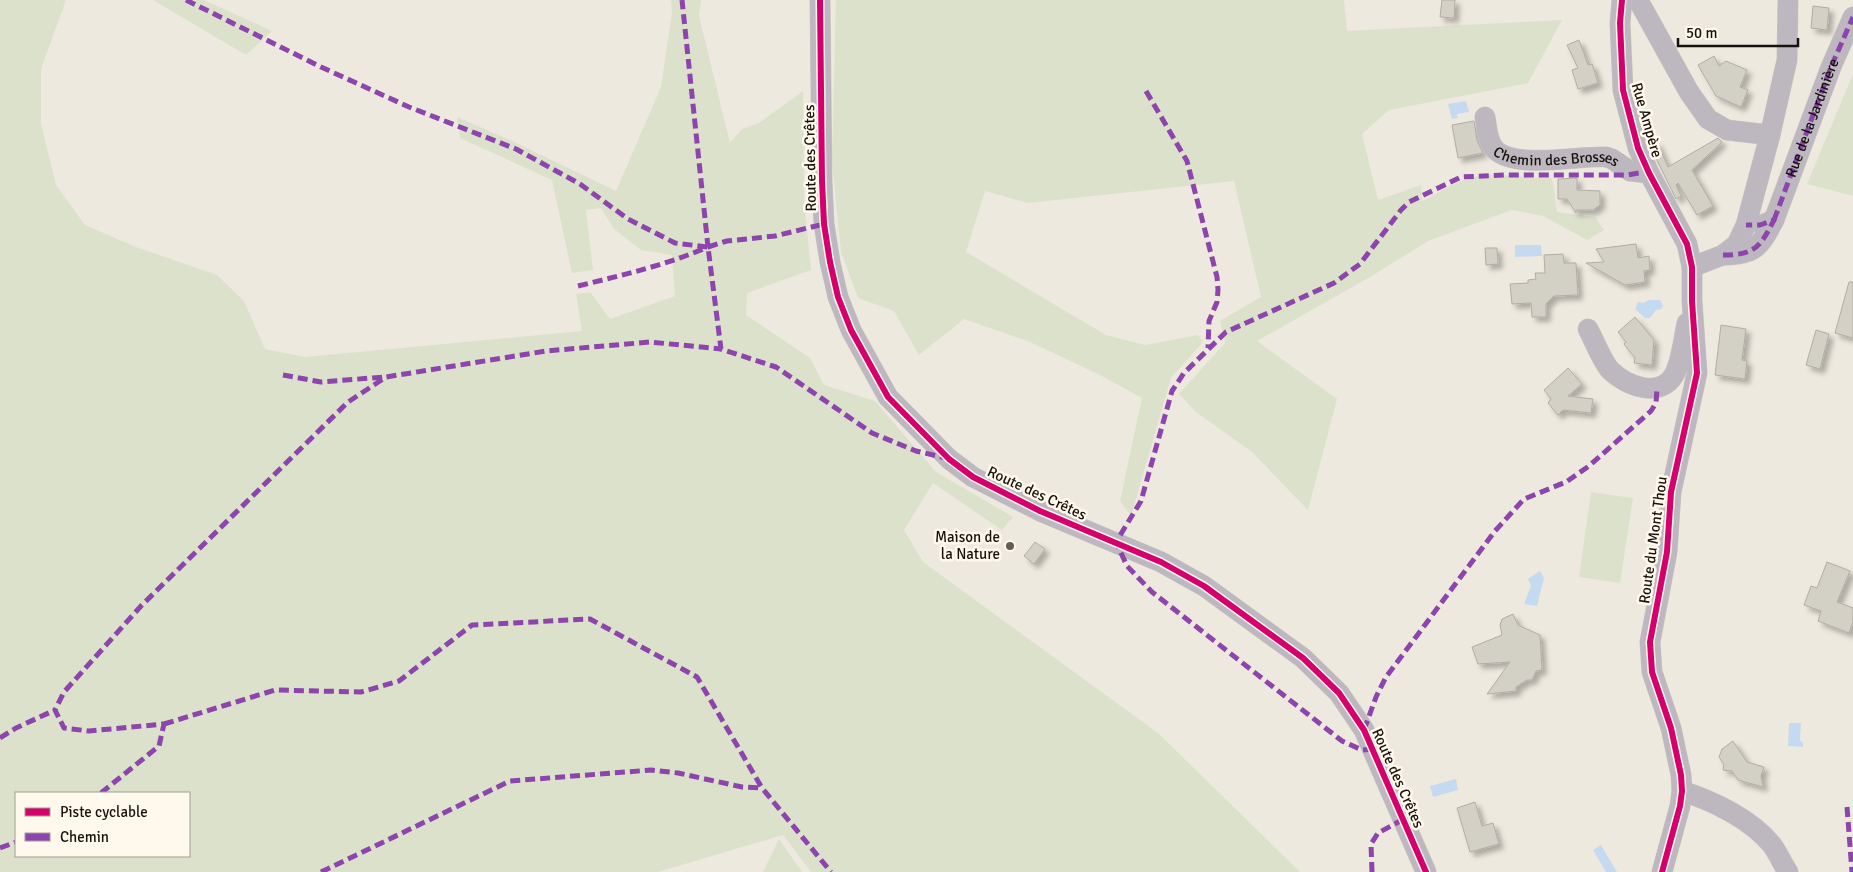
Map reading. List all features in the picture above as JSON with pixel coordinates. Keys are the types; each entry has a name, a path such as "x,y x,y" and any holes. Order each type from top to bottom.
{"street":[{"name":"Route des Crêtes","path":"820,0 822,181 824,224 830,262 838,297 851,330 888,397 949,459 973,477 1040,511 1161,562 1204,586 1303,658 1338,693 1364,730 1426,872"},
{"name":"Rue Ampère","path":"1622,0 1620,23 1623,90 1638,148 1649,173 1687,244 1692,267"},
{"path":"1638,0 1688,92 1708,119 1727,130 1770,135"},
{"path":"1692,267 1723,255 1737,244 1746,225 1770,135 1787,60 1788,0"},
{"name":"Rue de la Jardinière","path":"1723,255 1741,255 1753,250 1765,238 1774,220 1853,17"},
{"name":"Chemin des Brosses","path":"1485,117 1490,140 1494,148 1500,153 1532,160 1606,157 1612,158 1630,171 1649,173"},
{"path":"1746,225 1760,225 1774,220"},
{"name":"Route du Mont Thou","path":"1662,872 1682,791 1681,775 1672,728 1652,672 1650,642 1667,552 1672,492 1697,373 1692,301 1692,267"},
{"path":"1588,329 1610,369 1626,381 1644,388 1657,388 1666,385 1675,374 1692,301"},
{"path":"1682,791 1698,796 1737,816 1757,830 1772,845 1788,872"}],"green space":[{"path":"0,0 66,0 41,69 41,124 56,185 85,225 136,247 217,275 244,301 265,349 305,357 582,331 576,294 590,292 610,319 675,296 672,255 641,250 614,229 601,208 586,210 593,270 572,273 552,180 460,138 457,117 508,139 616,191 661,87 672,12 671,0 701,0 699,16 730,143 742,129 759,123 803,91 804,199 811,270 747,293 746,315 810,358 824,385 875,401 936,472 1013,517 1002,530 933,483 904,530 923,562 1158,733 1300,872 811,872 783,835 658,872 0,872"},
{"path":"153,0 204,0 272,31 246,55"},
{"path":"836,0 1344,0 1347,31 1562,20 1528,83 1389,110 1362,134 1378,200 1421,185 1422,201 1453,185 1477,176 1552,178 1557,212 1595,217 1604,230 1587,240 1543,216 1512,210 1428,241 1370,277 1257,341 1337,399 1308,510 1252,452 1196,412 1179,394 1225,343 1220,321 1261,297 1234,181 1028,203 985,191 966,252 1106,335 1145,345 1198,335 1203,342 1171,378 1131,516 1120,501 1142,398 1100,375 1030,342 964,319 919,355 894,311 858,298 841,252 832,161"},
{"path":"1853,74 1853,196 1807,184"},
{"path":"1591,492 1633,498 1620,583 1579,577"},
{"path":"779,839 802,872 763,872"}],"water":[{"path":"1466,101 1469,112 1457,114 1458,118 1452,119 1448,104"},
{"path":"1515,245 1541,245 1542,256 1515,257"},
{"path":"1649,300 1660,300 1663,306 1661,309 1656,310 1650,318 1645,318 1635,309 1638,302 1643,303"},
{"path":"1540,571 1544,578 1537,606 1524,604 1531,586 1528,579"},
{"path":"1789,723 1801,723 1800,740 1803,743 1803,747 1788,746"},
{"path":"1456,779 1458,790 1433,797 1430,786"},
{"path":"1601,845 1617,872 1606,872 1593,850"}],"building":[{"path":"1442,0 1455,0 1454,18 1440,17"},
{"path":"1813,6 1829,8 1827,30 1811,28"},
{"path":"1579,40 1588,65 1592,64 1598,83 1578,89 1572,70 1578,68 1567,45"},
{"path":"1714,56 1719,66 1726,61 1747,70 1740,87 1748,90 1741,107 1716,96 1698,65"},
{"path":"1474,121 1477,140 1483,153 1458,158 1452,125"},
{"path":"1718,138 1722,142 1692,170 1713,206 1697,215 1678,183 1676,185 1681,196 1676,199 1650,146 1657,142 1668,167"},
{"path":"1577,178 1577,190 1600,191 1600,205 1593,210 1576,210 1576,213 1567,199 1558,199 1558,179"},
{"path":"1636,244 1638,258 1649,256 1650,270 1644,271 1645,282 1625,285 1586,263 1604,262 1596,249"},
{"path":"1485,248 1497,248 1498,264 1486,265"},
{"path":"1563,254 1564,263 1576,263 1578,295 1554,296 1546,304 1546,317 1532,317 1531,303 1512,304 1510,284 1528,283 1528,280 1536,279 1535,273 1545,273 1544,255"},
{"path":"1849,282 1853,282 1853,338 1835,333"},
{"path":"1635,317 1654,340 1652,365 1634,363 1635,358 1624,344 1626,342 1618,332"},
{"path":"1721,325 1746,329 1742,360 1747,361 1745,379 1715,375"},
{"path":"1816,330 1829,334 1820,369 1806,365"},
{"path":"1568,368 1582,384 1568,396 1593,399 1591,413 1563,410 1558,415 1548,403 1551,399 1544,390"},
{"path":"1035,542 1045,549 1034,564 1024,556"},
{"path":"1827,562 1850,571 1837,602 1853,608 1853,622 1849,633 1818,621 1821,611 1804,605 1811,586 1817,588"},
{"path":"1513,614 1518,625 1540,635 1542,670 1536,671 1532,680 1527,680 1516,687 1516,691 1487,694 1510,662 1478,664 1472,647 1502,635 1500,625 1502,619"},
{"path":"1733,741 1747,762 1764,767 1761,776 1763,787 1738,780 1732,771 1723,770 1724,765 1719,757 1722,749"},
{"path":"1475,802 1482,826 1493,823 1499,844 1470,852 1457,808"}],"marked path":[{"path":"186,0 321,67 409,107 516,149 580,184 628,219 675,243 708,247 721,349 776,367 872,433 916,451 946,458"},
{"path":"578,286 628,274 708,247 682,0"},
{"path":"1774,220 1831,67 1853,17"},
{"path":"1146,91 1187,161 1217,277 1217,302 1209,321 1208,348"},
{"path":"1373,749 1362,750 1342,741 1152,592 1127,566 1116,542 1141,501 1172,391 1184,373 1226,332 1334,283 1360,264 1409,202 1461,177 1627,175 1639,173"},
{"path":"1723,255 1734,255 1755,248 1765,237 1774,220 1760,225 1746,225"},
{"path":"708,247 727,241 775,236 824,224"},
{"path":"102,792 159,746 164,724 89,731 64,728 55,710 64,692 141,606 348,402 386,377 546,351 650,342 721,349"},
{"path":"283,375 321,382 384,377"},
{"path":"1364,730 1376,697 1386,677 1495,531 1524,499 1566,482 1589,466 1651,411 1656,403 1657,389"},
{"path":"164,724 275,690 361,692 399,681 472,625 590,619 697,677 762,788 831,872"},
{"path":"0,738 16,728 55,710"},
{"path":"321,872 510,781 651,770 678,773 742,787 762,788"},
{"path":"1847,807 1852,872"},
{"path":"1372,872 1371,844 1378,833 1404,819"},
{"path":"0,848 15,842"}],"cycle path":[{"path":"820,0 822,181 824,224 830,262 838,297 851,330 888,397 949,459 973,477 1040,511 1161,562 1204,586 1303,658 1339,693 1364,730 1426,872"},
{"path":"1622,0 1620,23 1623,90 1638,148 1649,173 1687,244 1692,267 1692,301 1697,373 1671,492 1667,552 1650,642 1652,672 1671,728 1681,775 1682,791 1680,806 1662,872"}],"place":[{"name":"Maison de la Nature","path":"1010,546"}]}
